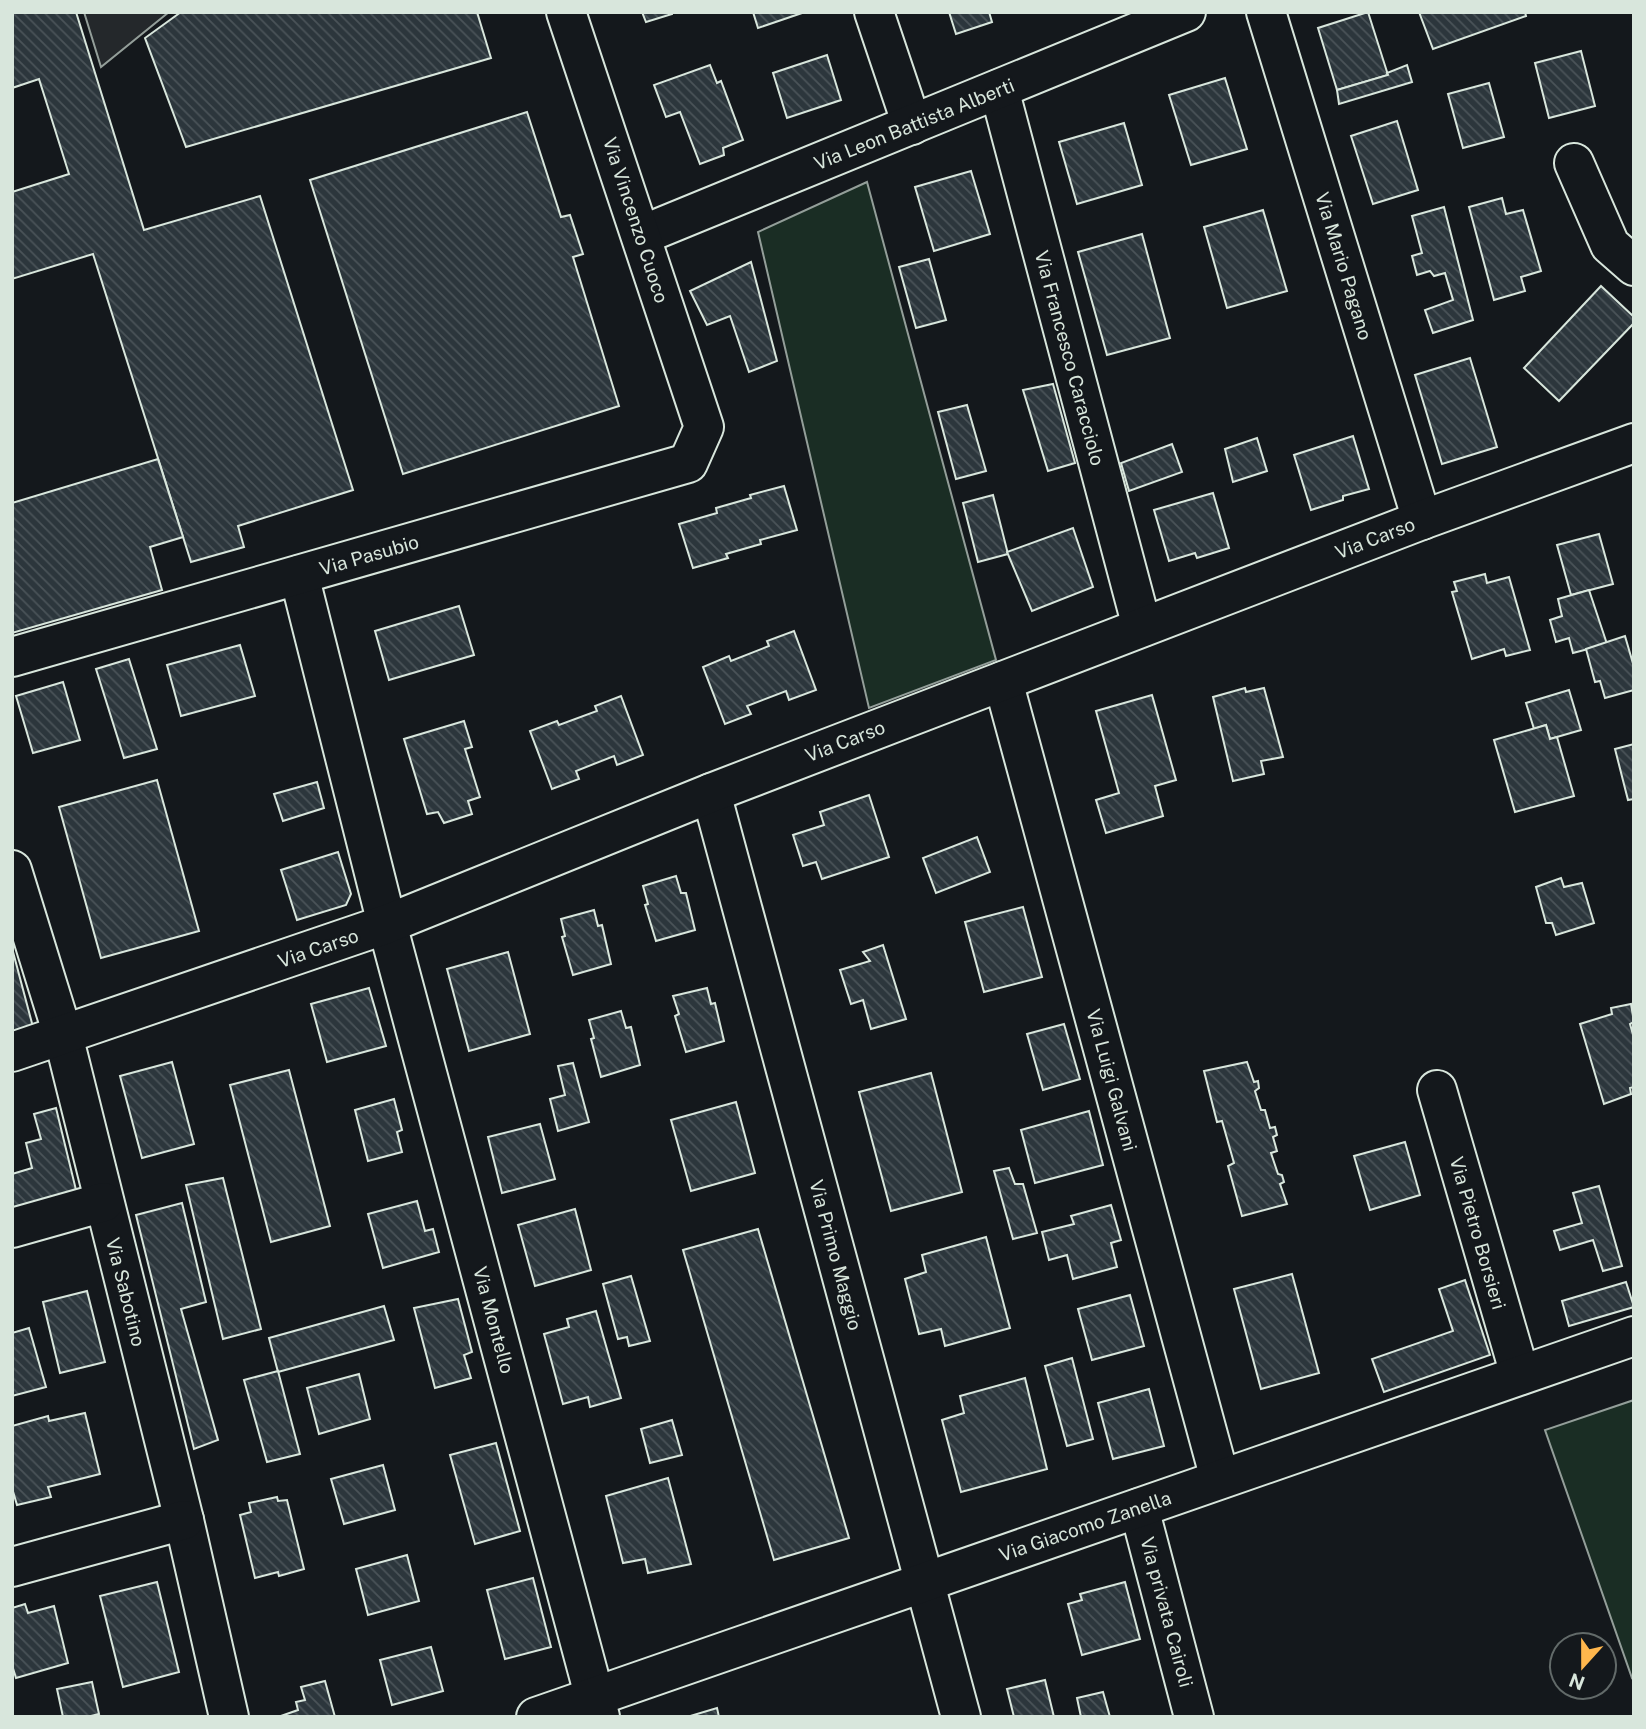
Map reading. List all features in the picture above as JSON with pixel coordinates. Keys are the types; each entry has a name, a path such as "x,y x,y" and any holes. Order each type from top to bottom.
{"street":[{"name":"Via Vincenzo Cuoco","path":"566,12 704,428"},
{"path":"874,12 912,125"},
{"name":"Via Mario Pagano","path":"1266,12 1422,520"},
{"name":"Via Leon Battista Alberti","path":"642,235 999,89 1167,16"},
{"name":"Via Francesco Caracciolo","path":"999,89 1142,627"},
{"path":"1574,163 1610,244 1634,266"},
{"name":"Via Pasubio","path":"12,657 688,463 704,428"},
{"name":"Via Carso","path":"12,1052 387,924 712,793 1422,520 1632,449"},
{"name":"Via Montello","path":"299,575 387,924 598,1706"},
{"name":"Via Luigi Galvani","path":"1003,681 1220,1479"},
{"name":"Via Primo Maggio","path":"712,793 961,1717"},
{"name":"Via Sabotino","path":"12,870 63,1035 184,1520 229,1717"},
{"name":"Via Pietro Borsieri","path":"1437,1090 1520,1375"},
{"path":"12,1228 104,1202"},
{"name":"Via Giacomo Zanella","path":"536,1717 598,1706 924,1582 1634,1336"},
{"name":"Via privata Cairoli","path":"1139,1508 1194,1717"},
{"path":"12,1567 184,1520"}],"green space":[{"path":"867,182 996,660 869,708 758,232"},
{"path":"1634,1400 1632,1678 1618,1631 1616,1631 1545,1430"}],"shaded area":[{"path":"84,12 169,12 101,67"}],"building":[{"path":"12,12 76,12 144,230 260,196 353,490 238,526 244,547 191,562 93,254 12,279 12,192 69,174 39,79 12,88"},
{"path":"181,12 477,12 491,58 186,147 145,38"},
{"path":"642,12 672,12 672,14 646,22"},
{"path":"753,12 805,12 758,28"},
{"path":"949,12 989,12 992,22 956,34"},
{"path":"1368,12 1388,75 1337,90 1318,28"},
{"path":"1419,12 1525,12 1526,16 1433,49"},
{"path":"1581,51 1595,106 1549,118 1535,63"},
{"path":"827,55 841,100 787,118 773,73"},
{"path":"710,65 717,83 721,81 743,140 723,148 724,155 700,164 680,112 666,117 654,85"},
{"path":"1407,65 1412,82 1339,104 1337,90 1388,75 1387,73"},
{"path":"1225,78 1247,149 1191,165 1169,95"},
{"path":"1489,83 1504,137 1463,148 1448,94"},
{"path":"527,112 561,217 570,215 583,254 573,257 619,406 403,474 310,180"},
{"path":"1397,121 1418,190 1373,204 1351,136"},
{"path":"1124,123 1142,185 1077,204 1059,142"},
{"path":"971,171 990,234 934,251 915,187"},
{"path":"1502,198 1506,214 1523,210 1541,271 1521,277 1525,291 1494,300 1469,207"},
{"path":"1444,207 1473,320 1433,333 1425,310 1453,300 1445,273 1434,276 1430,271 1417,275 1412,256 1422,253 1412,216"},
{"path":"1263,210 1287,291 1227,308 1204,227"},
{"path":"1142,234 1170,338 1107,355 1078,252"},
{"path":"929,259 946,320 916,328 899,267"},
{"path":"751,262 777,361 749,372 730,316 707,325 690,291"},
{"path":"1601,286 1634,317 1634,323 1559,401 1524,368"},
{"path":"1470,358 1497,447 1442,464 1415,375"},
{"path":"1053,384 1075,463 1048,471 1023,390"},
{"path":"967,405 986,471 956,479 938,412"},
{"path":"1353,436 1369,489 1343,496 1343,500 1311,510 1294,455"},
{"path":"1257,438 1267,471 1233,482 1225,449"},
{"path":"1172,444 1182,472 1129,491 1121,463"},
{"path":"158,459 183,537 150,547 162,590 12,633 12,503"},
{"path":"784,486 797,530 760,540 761,544 726,554 728,558 693,568 679,524 717,513 716,508 751,498 750,495"},
{"path":"1213,493 1229,548 1197,558 1195,553 1169,561 1154,510"},
{"path":"993,495 1008,554 978,562 963,503"},
{"path":"1073,528 1093,587 1032,611 1007,552"},
{"path":"1599,534 1613,584 1571,595 1557,545"},
{"path":"1485,574 1487,583 1509,577 1530,650 1506,656 1504,649 1472,659 1452,592 1457,591 1454,582"},
{"path":"1589,590 1607,644 1573,653 1569,638 1556,642 1550,620 1562,616 1558,599"},
{"path":"459,606 474,655 389,680 375,631"},
{"path":"794,631 816,690 789,700 786,691 747,706 751,714 725,724 703,667 729,656 731,661 769,646 767,641"},
{"path":"1625,636 1634,667 1634,690 1605,698 1600,681 1595,682 1586,649"},
{"path":"240,645 255,696 181,716 167,665"},
{"path":"129,659 157,749 124,758 96,669"},
{"path":"63,682 80,740 33,753 16,696"},
{"path":"1245,688 1246,692 1264,688 1283,757 1261,761 1264,774 1233,781 1213,697"},
{"path":"1569,690 1581,730 1550,739 1546,725 1534,729 1526,703"},
{"path":"1152,695 1176,780 1155,786 1163,816 1106,833 1096,800 1119,793 1096,711"},
{"path":"621,696 643,755 617,765 614,756 576,771 579,779 552,789 530,731 557,721 559,725 597,711 595,706"},
{"path":"464,721 472,747 465,749 480,797 468,801 472,814 444,823 438,812 427,814 404,739"},
{"path":"1546,725 1550,739 1557,737 1574,796 1515,812 1494,740"},
{"path":"1634,744 1634,799 1628,800 1615,749"},
{"path":"157,780 199,931 101,958 59,807"},
{"path":"317,782 324,808 283,821 274,794"},
{"path":"869,795 889,857 822,879 816,862 803,866 793,835 824,825 820,812"},
{"path":"977,837 990,872 936,893 923,858"},
{"path":"338,852 351,894 346,905 297,920 281,870"},
{"path":"676,876 681,893 686,893 695,930 656,941 645,905 648,904 643,886"},
{"path":"1561,878 1564,887 1582,883 1594,923 1556,935 1552,923 1546,923 1536,887"},
{"path":"1023,907 1042,977 984,992 965,922"},
{"path":"594,910 598,926 602,925 611,964 573,975 562,937 565,936 561,919"},
{"path":"883,945 906,1019 871,1029 863,1000 851,1004 840,970 870,961 863,952"},
{"path":"12,948 33,1027 12,1034"},
{"path":"508,952 530,1034 469,1051 447,969"},
{"path":"369,988 386,1046 327,1062 311,1004"},
{"path":"707,988 711,1004 715,1003 724,1041 686,1052 675,1016 679,1014 673,996"},
{"path":"1631,1004 1634,1022 1630,1024 1634,1038 1634,1087 1630,1088 1631,1094 1604,1104 1580,1024 1612,1014 1611,1008"},
{"path":"621,1011 626,1028 631,1027 640,1065 601,1077 589,1020"},
{"path":"1064,1024 1080,1079 1043,1090 1027,1034"},
{"path":"172,1062 194,1144 142,1158 120,1076"},
{"path":"1247,1062 1254,1082 1258,1081 1259,1088 1255,1091 1261,1110 1265,1110 1270,1128 1275,1127 1277,1135 1273,1137 1277,1151 1271,1153 1278,1174 1282,1175 1284,1182 1280,1184 1287,1204 1242,1216 1228,1166 1234,1163 1222,1121 1217,1122 1204,1071"},
{"path":"573,1063 589,1122 558,1131 550,1099 565,1095 558,1066"},
{"path":"289,1070 330,1226 271,1242 230,1085"},
{"path":"931,1073 962,1192 891,1211 859,1092"},
{"path":"394,1099 402,1130 397,1132 402,1152 368,1161 355,1110"},
{"path":"736,1102 755,1173 691,1191 671,1120"},
{"path":"56,1108 77,1194 12,1214 12,1174 32,1168 26,1143 41,1139 34,1114"},
{"path":"1089,1111 1103,1165 1035,1183 1021,1130"},
{"path":"540,1124 555,1179 502,1193 488,1137"},
{"path":"1405,1142 1420,1195 1370,1210 1354,1156"},
{"path":"1009,1168 1015,1184 1023,1184 1037,1233 1013,1239 994,1171"},
{"path":"223,1178 261,1329 223,1339 186,1185"},
{"path":"1599,1186 1622,1266 1603,1271 1593,1240 1560,1250 1554,1231 1582,1223 1573,1193"},
{"path":"417,1201 425,1231 433,1229 439,1252 383,1268 368,1214"},
{"path":"182,1203 206,1302 181,1309 218,1440 194,1449 136,1215"},
{"path":"1111,1205 1121,1240 1111,1243 1117,1267 1073,1279 1067,1255 1049,1260 1042,1232 1074,1224 1071,1216"},
{"path":"575,1209 591,1270 535,1286 518,1225"},
{"path":"758,1229 849,1538 774,1560 683,1250"},
{"path":"986,1237 1010,1328 945,1346 941,1329 919,1334 905,1279 926,1272 922,1255"},
{"path":"1292,1274 1319,1373 1261,1389 1234,1289"},
{"path":"631,1276 650,1341 629,1346 627,1337 618,1339 603,1284"},
{"path":"1465,1280 1490,1355 1384,1392 1372,1359 1453,1331 1439,1289"},
{"path":"1626,1282 1634,1307 1569,1326 1562,1301"},
{"path":"87,1291 105,1362 60,1373 43,1302"},
{"path":"1130,1295 1144,1346 1092,1360 1078,1309"},
{"path":"458,1299 472,1352 464,1355 471,1378 435,1388 414,1308"},
{"path":"384,1306 394,1340 278,1372 269,1338"},
{"path":"596,1311 621,1398 590,1407 588,1397 563,1404 544,1334 569,1327 567,1319"},
{"path":"29,1328 46,1387 12,1396 12,1333"},
{"path":"1072,1358 1093,1439 1067,1446 1045,1366"},
{"path":"278,1371 300,1454 267,1462 244,1380"},
{"path":"359,1374 370,1419 319,1434 307,1388"},
{"path":"1025,1378 1047,1469 961,1492 942,1420 964,1413 960,1396"},
{"path":"1149,1389 1164,1446 1113,1459 1098,1403"},
{"path":"85,1413 100,1474 48,1487 51,1497 17,1505 12,1488 12,1426 48,1416 49,1421"},
{"path":"672,1420 682,1455 650,1463 641,1429"},
{"path":"496,1443 520,1531 475,1544 450,1455"},
{"path":"383,1465 395,1510 344,1524 331,1479"},
{"path":"668,1478 691,1564 648,1573 645,1559 623,1563 606,1496"},
{"path":"277,1497 278,1501 287,1500 304,1569 279,1576 278,1572 255,1578 240,1515 251,1512 249,1503"},
{"path":"407,1555 419,1601 368,1615 356,1569"},
{"path":"533,1578 551,1647 505,1659 487,1590"},
{"path":"157,1582 179,1672 123,1687 100,1596"},
{"path":"1125,1582 1140,1639 1082,1655 1068,1604 1082,1600 1080,1594"},
{"path":"25,1604 28,1613 54,1606 68,1663 16,1678 12,1665 12,1608"},
{"path":"431,1647 443,1691 392,1705 380,1660"},
{"path":"1045,1680 1054,1717 1014,1717 1007,1689"},
{"path":"325,1681 335,1717 278,1717 298,1710 296,1702 305,1700 301,1687"},
{"path":"92,1682 99,1714 63,1717 57,1689"},
{"path":"1103,1692 1110,1717 1081,1717 1077,1698"},
{"path":"717,1708 719,1717 687,1717"}]}
